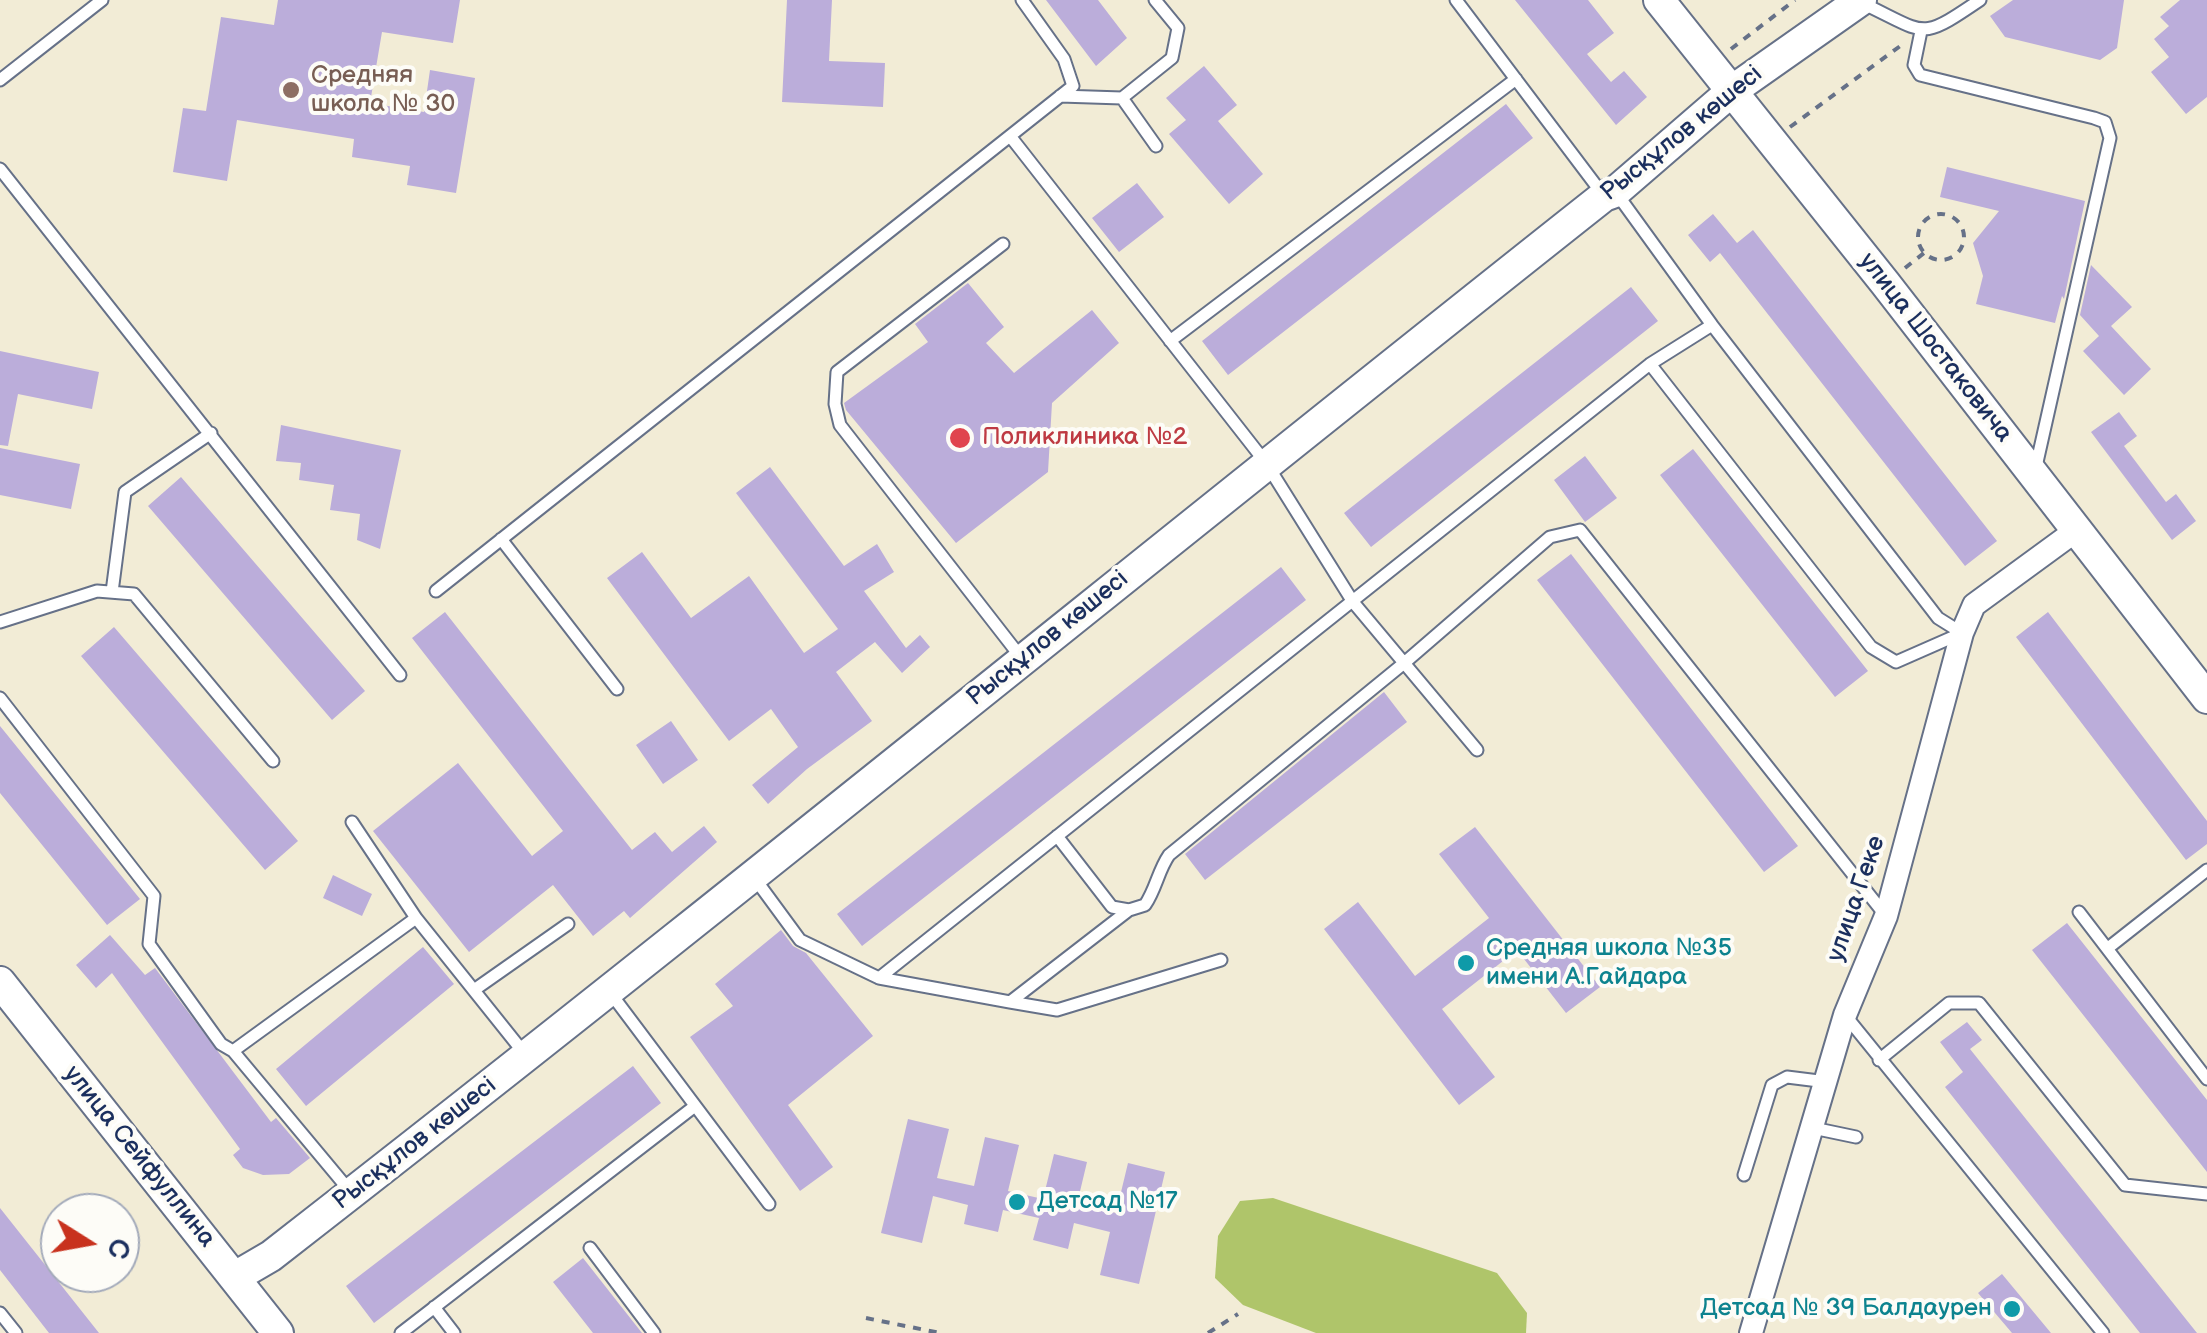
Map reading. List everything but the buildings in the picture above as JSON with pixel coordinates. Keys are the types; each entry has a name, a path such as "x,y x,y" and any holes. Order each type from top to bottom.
{"street":[{"name":"улица Шостаковича","path":"1659,0 1885,283 2207,698"},
{"name":"Рысқұлов көшесі","path":"235,1277 270,1256 528,1057 1266,464 1610,194 1733,90 1860,1"},
{"name":"улица Геке","path":"1751,1333 1845,1016 1886,916 1962,633 1974,606 2078,529"},
{"name":"улица Сейфуллина","path":"0,982 235,1277 272,1331"}],"lane":[{"path":"0,80 102,0"},
{"path":"436,591 1074,86 1064,59 1022,0"},
{"path":"1060,96 1122,98 1172,58 1178,28 1155,0"},
{"path":"1456,0 1938,618 1962,633"},
{"path":"1860,1 1921,31 1936,30 1980,0"},
{"path":"1921,31 1914,66 1920,76 2106,122 2110,138 2034,475"},
{"path":"1170,341 1516,79"},
{"path":"1122,98 1156,146"},
{"path":"1010,136 1266,464 1353,602 1478,750"},
{"path":"0,168 400,675"},
{"path":"1002,244 838,372 836,404 840,425 1022,660"},
{"path":"878,978 1650,364 1712,326"},
{"path":"1650,364 1871,647 1896,662 1962,633"},
{"path":"112,592 125,492 211,433"},
{"path":"1010,1002 1129,910 1146,906 1154,892 1159,868 1169,855 1403,664 1550,537 1580,530 1886,916"},
{"path":"501,539 617,689"},
{"path":"0,622 98,591 134,594 273,761"},
{"path":"0,698 154,896 149,944 220,1044 233,1051 352,1193"},
{"path":"352,822 416,918 528,1057"},
{"path":"1057,836 1112,906 1129,910"},
{"path":"2108,948 2207,870"},
{"path":"753,876 800,940 878,978 1010,1002 1058,1010 1221,960"},
{"path":"2078,912 2207,1079"},
{"path":"233,1051 416,918"},
{"path":"474,990 568,924"},
{"path":"609,992 769,1204"},
{"path":"1879,1060 1949,1003 1979,1003 2125,1185 2207,1194"},
{"path":"1845,1016 2104,1333"},
{"path":"1744,1175 1772,1085 1787,1077 1827,1082"},
{"path":"400,1333 695,1106"},
{"path":"1813,1128 1856,1137"},
{"path":"590,1248 654,1333"},
{"path":"434,1307 454,1333"},
{"path":"0,1313 16,1333"}],"path":[{"path":"1710,66 1795,0"},
{"path":"1770,142 1921,31"},
{"path":"1944,214 1955,218 1964,237 1962,248 1944,260 1924,253 1919,232 1924,222 1944,214"},
{"path":"1208,1333 1238,1314"},
{"path":"866,1318 940,1333"}],"green space":[{"path":"1273,1198 1497,1273 1527,1313 1526,1333 1316,1333 1243,1305 1215,1278 1218,1236 1240,1201"}],"place":[{"name":"Средняя школа № 30","path":"291,90"},
{"name":"Поликлиника №2","path":"960,438"},
{"name":"Средняя школа №35 имени А.Гайдара","path":"1466,963"},
{"name":"Детсад №17","path":"1017,1202"},
{"name":"Детсад № 39 Балдаурен","path":"2012,1309"}]}
